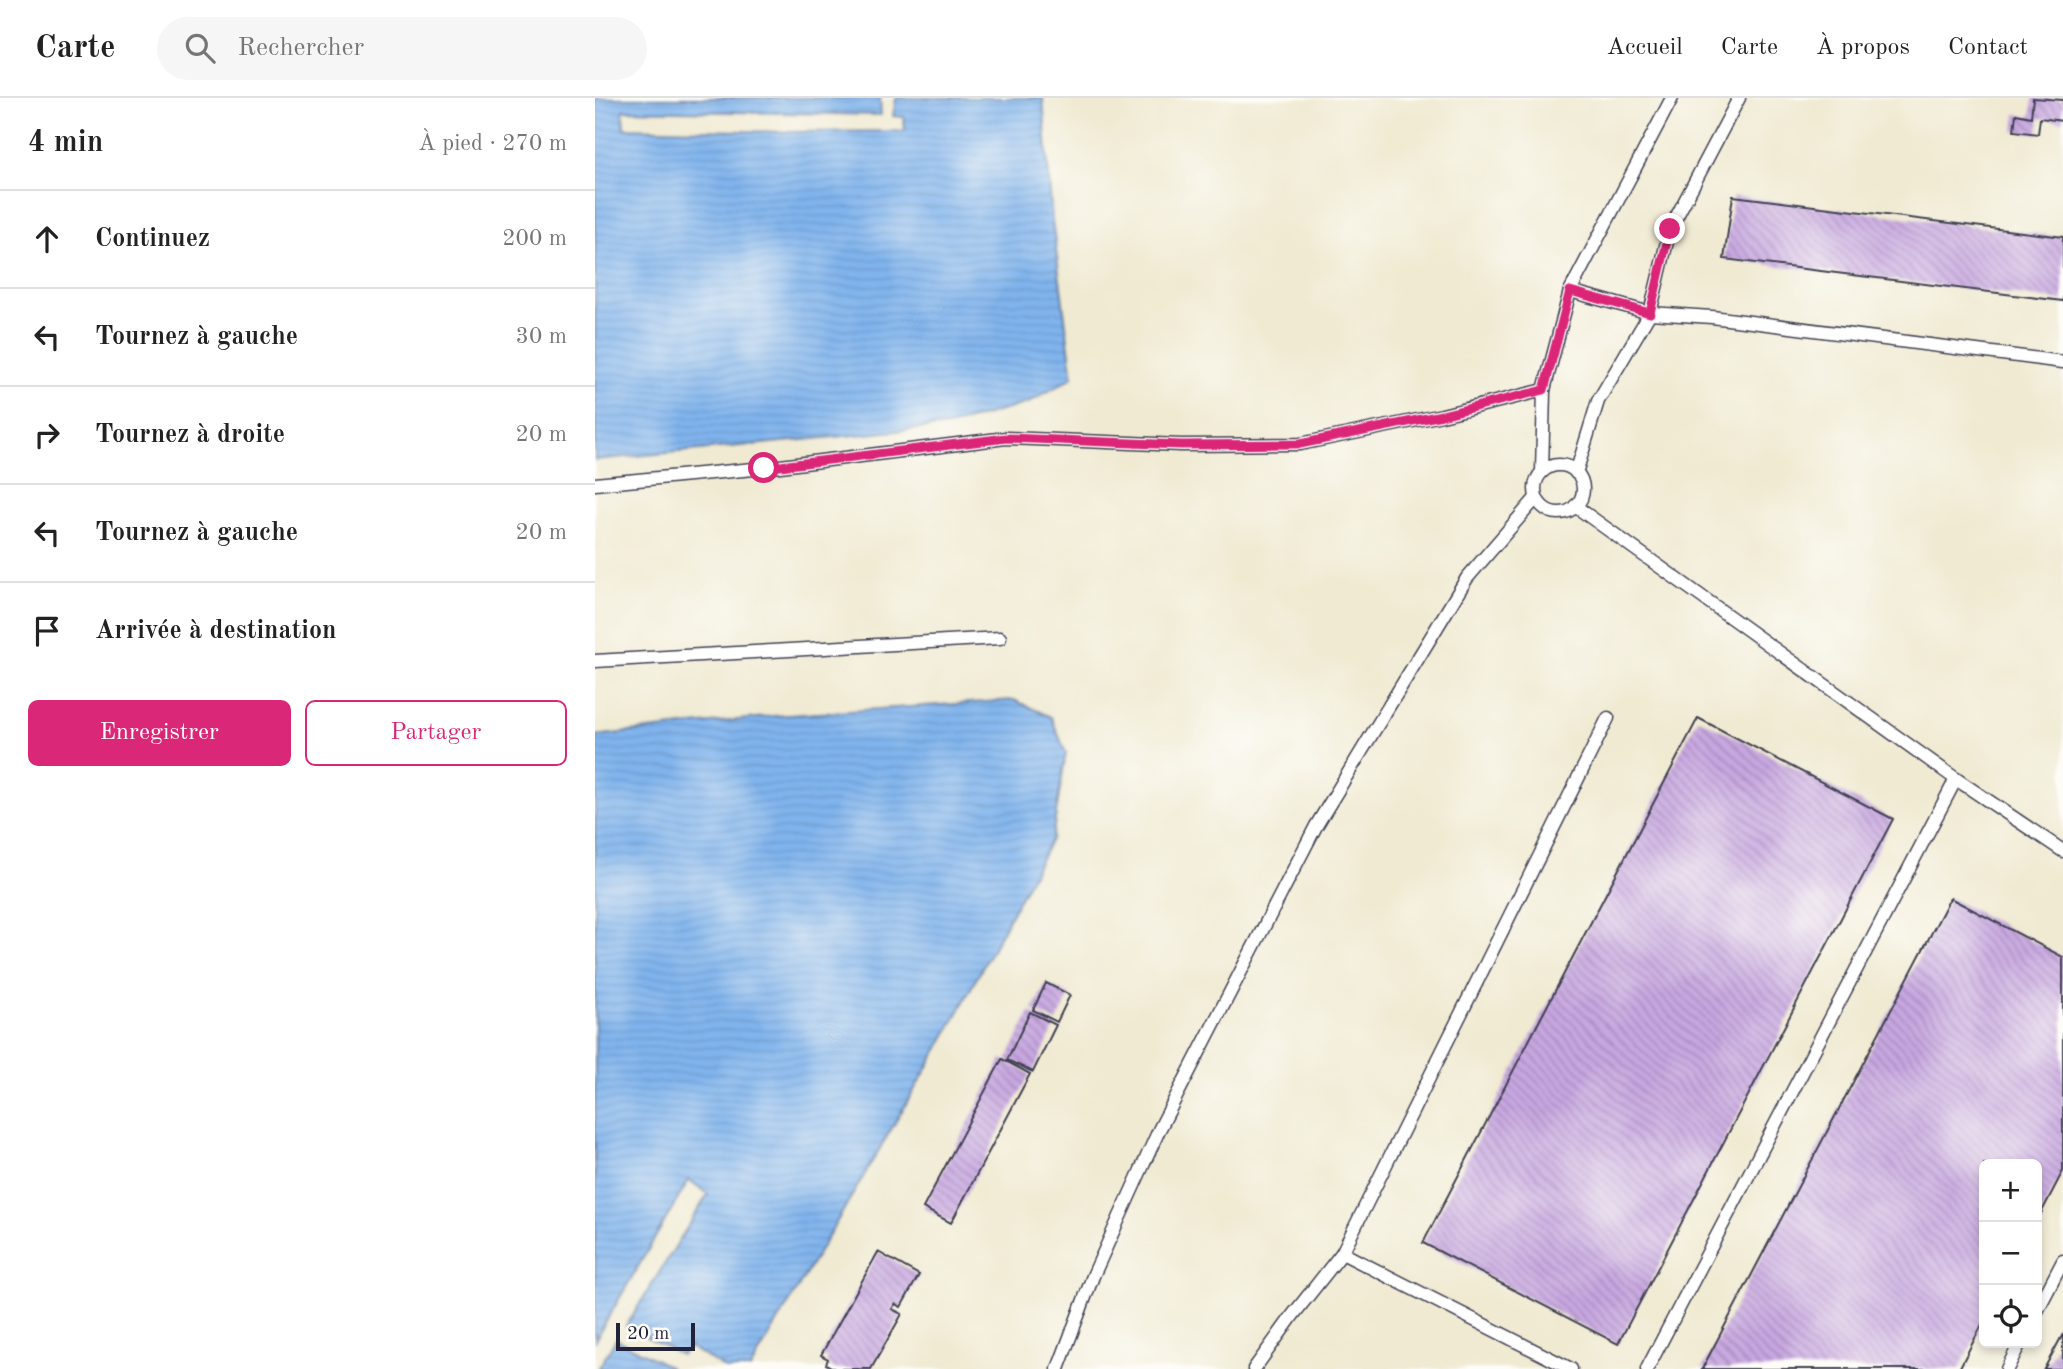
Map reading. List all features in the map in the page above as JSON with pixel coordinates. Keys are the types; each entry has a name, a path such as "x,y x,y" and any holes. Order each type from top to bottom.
{"lane":[{"path":"1672,98 1570,291 1544,390 1542,472 1535,484 1536,498 1540,505 1553,513 1561,513 1575,506 1582,494 1582,486 1576,472 1598,401 1650,313 1670,229 1739,98"},
{"path":"1570,291 1650,313 1712,317 2063,362"},
{"path":"595,484 764,468 1006,438 1181,445 1300,444 1442,415 1544,390"},
{"path":"1542,472 1555,465 1576,472"},
{"path":"1058,1365 1093,1276 1159,1130 1317,826 1467,578 1536,498"},
{"path":"1575,506 1956,779 2063,851"},
{"path":"595,661 1000,638"},
{"path":"1254,1369 1342,1253 1608,718"},
{"path":"1647,1369 1956,779"},
{"path":"1342,1253 1571,1369"},
{"path":"2042,1301 2063,1261"},
{"path":"2007,1369 2018,1348"}],"water":[{"path":"595,98 880,98 881,115 623,110 624,128 786,132 905,131 904,117 893,116 896,98 1043,98 1052,220 1073,377 1028,403 949,426 595,460"},
{"path":"1014,700 1051,717 1066,753 1052,838 939,1048 750,1369 726,1369 689,1347 681,1355 626,1326 708,1194 689,1180 595,1340 595,736 774,716"},
{"path":"616,1339 670,1367 670,1369 598,1369"}],"building":[{"path":"2033,98 2063,100 2063,121 2040,118 2038,134 2014,131 2016,114 2031,117"},
{"path":"1733,196 2063,237 2063,301 1724,259"},
{"path":"1698,718 1893,819 1618,1344 1423,1243"},
{"path":"1950,898 2063,957 2063,1171 2042,1211 2042,1159 1979,1159 1979,1331 1959,1369 1702,1369"},
{"path":"1046,983 1070,995 1057,1022 1033,1010"},
{"path":"1030,1012 1056,1025 1033,1072 1007,1060"},
{"path":"1002,1059 1030,1074 951,1223 923,1208"},
{"path":"878,1252 919,1275 901,1307 895,1304 892,1309 902,1314 871,1369 835,1369 826,1364 828,1359 821,1355"},
{"path":"2063,1334 2063,1369 2044,1369"}],"route":[{"path":"764,468 1006,438 1181,445 1300,444 1442,415 1544,390 1570,291 1650,313 1670,229"}]}
